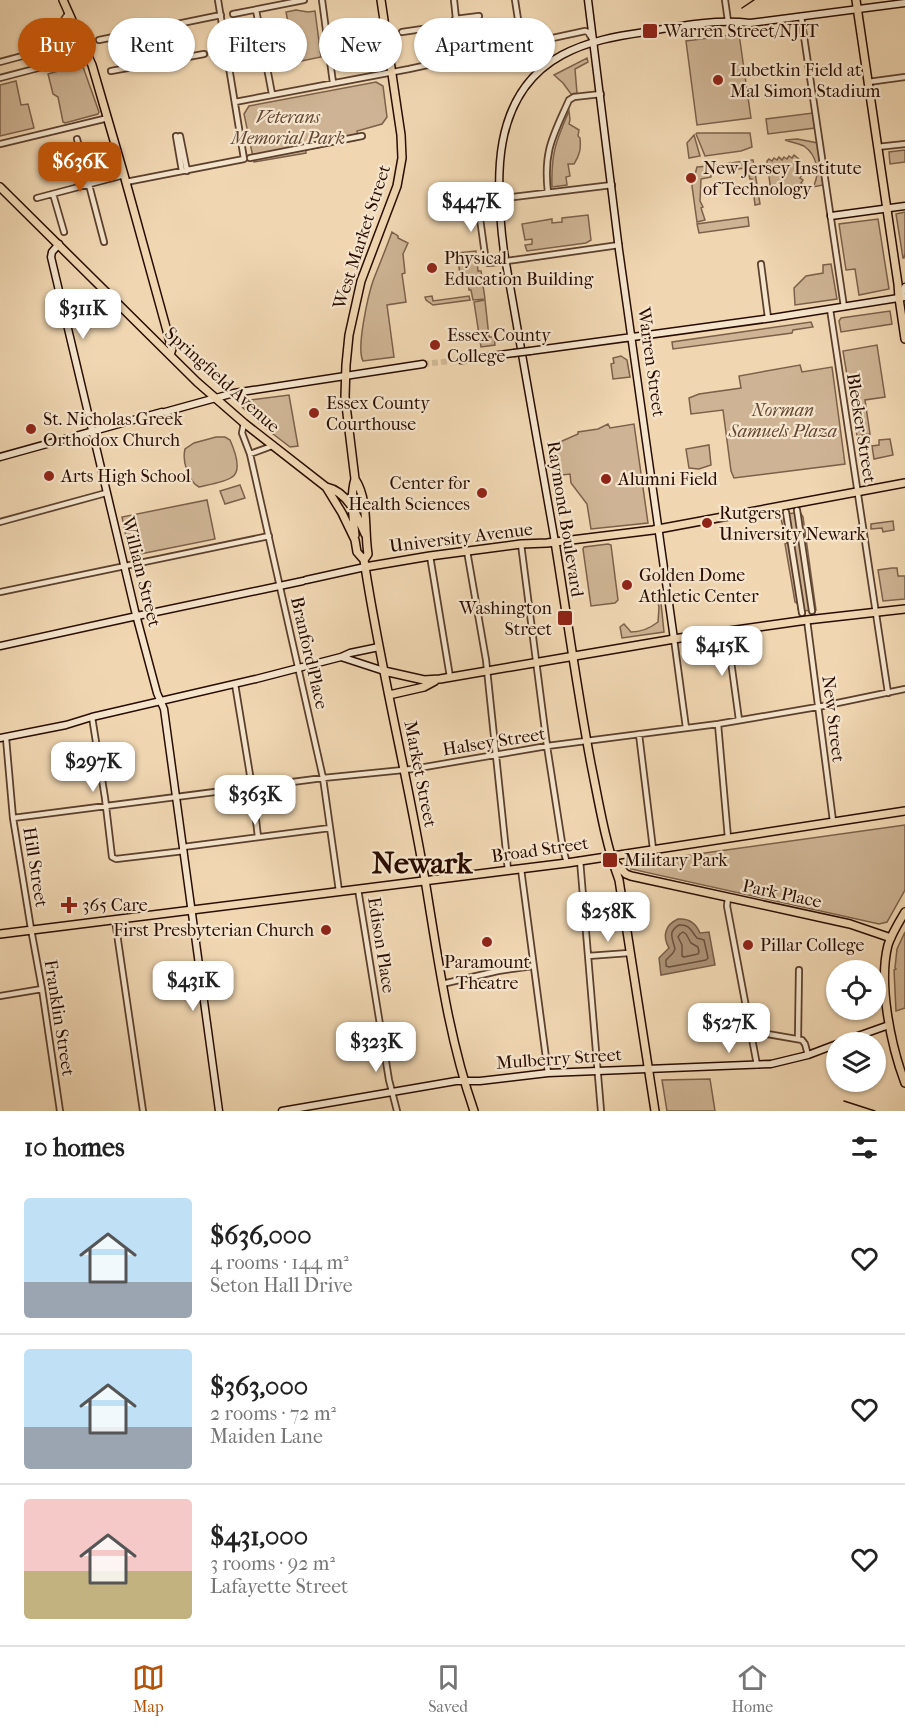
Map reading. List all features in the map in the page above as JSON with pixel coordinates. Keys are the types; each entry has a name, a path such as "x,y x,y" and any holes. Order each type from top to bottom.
{"main road":[{"path":"63,0 72,18"},
{"name":"West Market Street","path":"381,0 384,18"},
{"path":"856,0 886,209 902,297 905,339"},
{"path":"93,72 172,349 170,356"},
{"name":"West Market Street","path":"345,375 349,334 356,298 400,175 401,135 391,72"},
{"name":"Springfield Avenue","path":"0,187 214,397 272,446 326,487 342,513 355,540 357,552 365,563"},
{"name":"Market Street","path":"345,375 346,409 355,478 362,494 367,528 365,535 368,554 365,563 379,647 425,880 453,1039 474,1111"},
{"name":"Market Street","path":"355,478 353,486 355,540"},
{"name":"University Avenue","path":"365,563 659,528 905,483"},
{"name":"Springfield Avenue","path":"326,487 333,489 353,509"},
{"path":"353,509 365,535"},
{"name":"Raymond Boulevard","path":"555,542 587,742 610,856 619,880 655,1111"},
{"path":"384,670 418,679 440,679 674,639 905,609"},
{"path":"389,695 424,687 440,679"},
{"name":"Broad Street","path":"0,934 567,863 832,821 904,812"},
{"name":"Park Place","path":"610,856 626,874 860,927 891,938"},
{"path":"905,912 891,938 885,969 889,1025 905,1083"}],"street":[{"path":"37,198 90,184 184,171 244,159 218,0"},
{"path":"233,14 304,0"},
{"path":"322,0 333,83"},
{"path":"454,0 456,18"},
{"path":"515,0 518,18"},
{"name":"Warren Street","path":"588,0 619,245 686,728"},
{"path":"725,0 728,21"},
{"name":"Raymond Boulevard","path":"555,542 503,244 499,206 502,144 507,123 523,89 555,59 594,42 648,31 728,21 750,23 905,3"},
{"path":"256,10 272,94"},
{"path":"0,62 56,47 61,40 63,21 69,12"},
{"path":"195,20 221,15"},
{"path":"473,18 479,16"},
{"path":"801,16 844,307"},
{"path":"402,32 414,30"},
{"path":"555,38 585,31 594,42"},
{"path":"99,40 108,38"},
{"path":"195,56 204,54"},
{"path":"0,78 24,72"},
{"path":"235,102 391,72"},
{"path":"868,82 905,77"},
{"path":"548,193 546,167 549,147 569,100 574,97 601,94"},
{"path":"0,144 108,118"},
{"path":"178,136 184,171"},
{"path":"250,158 362,136"},
{"path":"77,139 104,242"},
{"path":"878,147 905,144"},
{"path":"612,185 505,198 478,204 486,262 488,263 619,245"},
{"path":"53,194 64,232"},
{"path":"831,216 905,206"},
{"name":"William Street","path":"59,244 51,256 136,616 164,712 219,1111"},
{"path":"761,264 768,318"},
{"path":"461,360 844,307 902,297 905,287"},
{"name":"Bleeker Street","path":"830,309 888,693"},
{"path":"0,456 214,397 423,364"},
{"name":"Branford Place","path":"244,423 242,433 250,454 323,778 339,891"},
{"path":"250,454 272,446"},
{"path":"0,522 106,493"},
{"path":"797,510 812,611"},
{"path":"786,512 802,613"},
{"path":"787,519 798,517"},
{"path":"790,536 800,530"},
{"path":"0,592 269,536"},
{"path":"521,544 547,746 567,863"},
{"path":"467,551 487,670 508,870"},
{"path":"793,557 804,555"},
{"path":"430,556 450,677"},
{"name":"University Avenue","path":"0,646 304,581 365,563"},
{"path":"798,585 807,579"},
{"path":"800,600 810,594"},
{"name":"New Street","path":"807,620 832,821"},
{"path":"727,632 739,720"},
{"path":"3,738 66,725 379,647"},
{"path":"341,657 384,670"},
{"path":"235,684 258,837"},
{"name":"Halsey Street","path":"13,818 176,796 404,770 547,746 718,724 819,707 905,689"},
{"path":"92,717 113,859 330,828"},
{"path":"718,724 728,838"},
{"path":"639,734 652,849"},
{"name":"Hill Street","path":"3,738 31,929"},
{"path":"580,861 601,1111"},
{"path":"521,869 548,1073"},
{"name":"Edison Place","path":"358,889 389,1080 397,1111"},
{"path":"728,898 727,906 757,1065"},
{"path":"115,920 142,1111"},
{"name":"Franklin Street","path":"31,929 60,1111"},
{"path":"588,956 629,953"},
{"path":"442,984 498,971 533,966"},
{"path":"798,1039 799,970"},
{"path":"0,996 42,989"},
{"name":"Mulberry Street","path":"870,1032 889,1025"},
{"path":"750,1031 798,1039 804,1042 807,1055"},
{"name":"Mulberry Street","path":"282,1111 449,1082 480,1081 548,1073 775,1064 826,1048"}],"green space":[{"path":"315,11 319,57 307,60 307,18 287,18 286,12"},
{"name":"Lubetkin Field at Mal Simon Stadium","path":"739,34 751,118 697,125 686,41"},
{"path":"587,58 588,62 575,69 577,93 571,94 554,75"},
{"path":"85,72 98,114 63,122 58,97 53,94 48,74"},
{"path":"16,81 21,105 28,104 34,128 0,136 0,85"},
{"name":"Veterans Memorial Park","path":"376,82 383,86 387,117 382,124 357,131 358,140 306,150 306,153 254,162 244,114 249,106"},
{"path":"569,111 569,124 579,130 580,151 574,164 568,164 570,176 566,177 567,185 552,187 555,148"},
{"path":"813,113 815,128 768,134 766,119"},
{"path":"697,133 750,133 752,147 741,151 705,156"},
{"path":"694,135 700,156 689,158 687,143"},
{"path":"797,139 818,143 823,185 813,187 817,171 815,160 809,150 802,145 785,140"},
{"path":"905,150 905,162 890,164 889,152"},
{"path":"794,155 800,160 798,163 801,165 799,168 802,170 800,173 802,175 800,178 804,185 801,188 771,192 767,161 769,159 772,161 774,158 777,160 779,157 782,160 789,156 792,158"},
{"path":"753,160 760,204 755,205 752,179 750,179 747,168 718,171 717,165"},
{"path":"710,166 711,177 701,179 700,201 705,220 697,222 692,186 697,167"},
{"path":"905,212 905,253 903,258 896,214"},
{"path":"588,215 591,240 586,243 527,251 525,245 532,244 532,239 525,240 522,224 552,219 552,223 562,222 562,218"},
{"path":"748,217 749,226 699,233 697,224"},
{"path":"878,219 889,289 859,295 855,269 846,270 839,224"},
{"path":"392,232 408,243 403,254 405,273 402,274 406,302 387,305 394,357 363,361 361,346 368,298"},
{"path":"476,251 485,299 473,300 468,281 461,281 457,253"},
{"path":"831,264 837,299 795,305 794,288 806,276 823,273 823,265"},
{"path":"432,296 433,301 469,296 470,300 433,305 425,297"},
{"path":"485,300 489,337 494,337 495,345 481,347 474,302"},
{"path":"890,311 892,324 841,332 839,321 841,318"},
{"path":"811,322 813,327 793,330 792,333 673,349 672,342"},
{"path":"877,345 885,397 865,400 870,434 857,436 843,351"},
{"path":"621,356 627,360 630,377 613,379 611,364 614,363 613,358"},
{"name":"Norman Samuels Plaza","path":"800,365 802,372 832,367 845,464 734,478 731,471 723,410 691,414 689,398 699,394 741,388 739,376"},
{"path":"289,395 298,446 290,447 241,406 242,401"},
{"name":"Alumni Field","path":"608,424 610,428 634,424 648,523 591,529 587,504 571,483 570,474 562,475 561,465 557,465 550,454 553,445 578,432 598,429"},
{"path":"225,437 230,440 237,459 237,470 229,479 199,487 187,470 184,459 185,449 194,443"},
{"path":"890,439 893,455 874,459 872,446 879,445 879,440"},
{"path":"709,445 711,465 699,469 689,468 686,449"},
{"path":"240,485 245,498 225,504 220,491"},
{"path":"207,500 215,539 130,556 122,517"},
{"path":"800,512 803,517 816,610 800,611 795,602 785,544 787,543 780,515"},
{"path":"893,521 894,530 883,532 882,528 871,529 871,524"},
{"path":"611,545 618,600 615,603 591,606 583,549"},
{"path":"897,568 898,576 905,576 905,599 883,601 878,570"},
{"path":"660,593 664,632 622,638 620,627 624,624 631,632 635,632 645,630 658,622 657,599 651,594"},
{"name":"Military Park","path":"905,825 905,890 887,922 879,924 631,869 631,865 654,860"},
{"path":"905,932 905,1008 896,1011 894,970 896,969 897,949"},
{"path":"710,1079 715,1111 667,1111 662,1080"}],"water":[{"path":"678,919 692,922 700,933 709,932 715,965 661,975 659,958 669,948 666,931 670,924"}],"tunnel":[{"path":"423,364 461,360"}],"tram line":[{"path":"742,8 754,0"},
{"path":"844,1101 875,1111"}],"place":[{"name":"Warren Street/NJIT","path":"650,31"},
{"name":"Lubetkin Field at Mal Simon Stadium","path":"718,80"},
{"name":"New Jersey Institute of Technology","path":"691,178"},
{"name":"Physical Education Building","path":"432,268"},
{"name":"Essex County College","path":"435,345"},
{"name":"Essex County Courthouse","path":"314,413"},
{"name":"St. Nicholas Greek Orthodox Church","path":"31,429"},
{"name":"Arts High School","path":"49,476"},
{"name":"Alumni Field","path":"606,479"},
{"name":"Center for Health Sciences","path":"482,493"},
{"name":"Rutgers University Newark","path":"707,523"},
{"name":"Golden Dome Athletic Center","path":"627,585"},
{"name":"Washington Street","path":"565,618"},
{"name":"Military Park","path":"610,860"},
{"name":"365 Care","path":"69,905"},
{"name":"First Presbyterian Church","path":"326,930"},
{"name":"Paramount Theatre","path":"487,942"},
{"name":"Pillar College","path":"748,945"}],"district":[{"name":"Newark","path":"422,863"}]}
